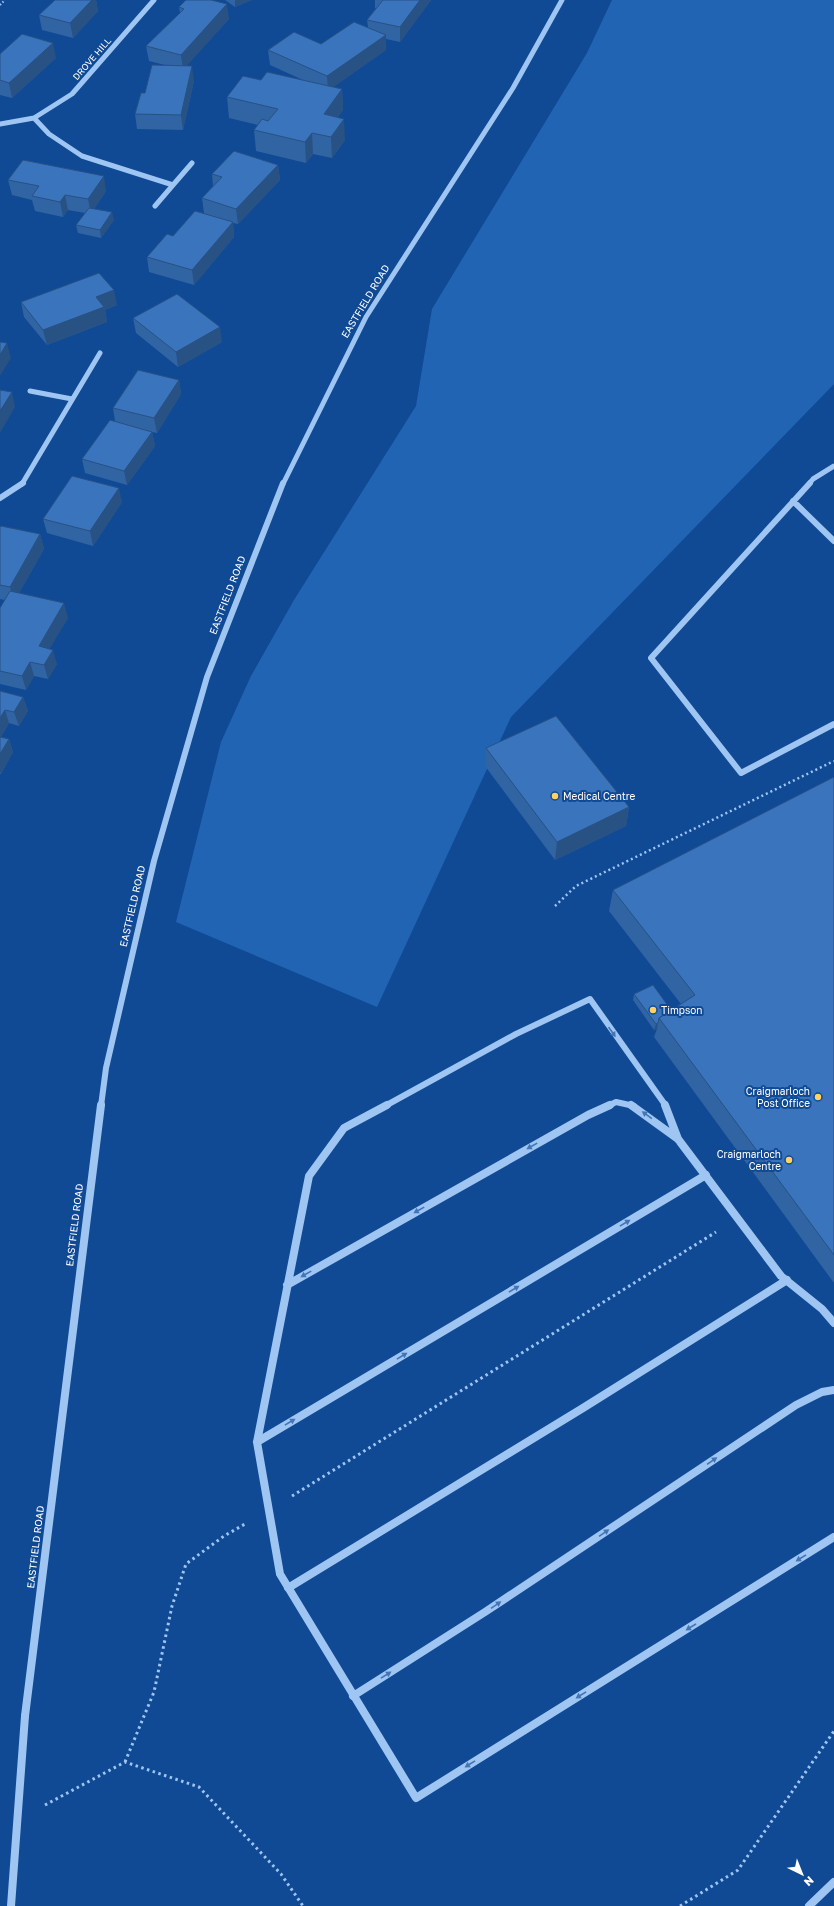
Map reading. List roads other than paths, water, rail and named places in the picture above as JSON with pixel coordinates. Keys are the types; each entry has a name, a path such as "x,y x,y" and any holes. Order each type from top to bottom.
{"street":[{"name":"DROVE HILL","path":"0,124 34,118 72,94 154,0"},
{"name":"EASTFIELD ROAD","path":"11,1906 25,1716 106,1068 154,861 207,677 279,491 366,317 514,88 562,0"},
{"path":"34,118 48,134 82,156 173,185"},
{"path":"155,206 192,163"},
{"path":"0,498 22,484 100,353"},
{"path":"30,391 72,399"},
{"path":"834,466 814,479 793,501 651,658 741,773 834,724"},
{"path":"793,501 834,541"},
{"path":"678,1139 665,1104 590,999 516,1034 344,1128 309,1176 257,1442 280,1574 416,1798 834,1537"},
{"path":"287,1285 588,1115 616,1102 633,1105 678,1139 739,1218 781,1276 822,1309 834,1323"},
{"path":"257,1442 706,1175"},
{"path":"288,1588 583,1408 787,1280"},
{"path":"353,1696 485,1612 796,1406 822,1392 834,1390"},
{"path":"809,1906 834,1882"}],"place":[{"name":"Medical Centre","path":"555,796"},
{"name":"Timpson","path":"653,1010"},
{"name":"Craigmarloch Post Office","path":"818,1097"},
{"name":"Craigmarloch Centre","path":"789,1160"}]}
